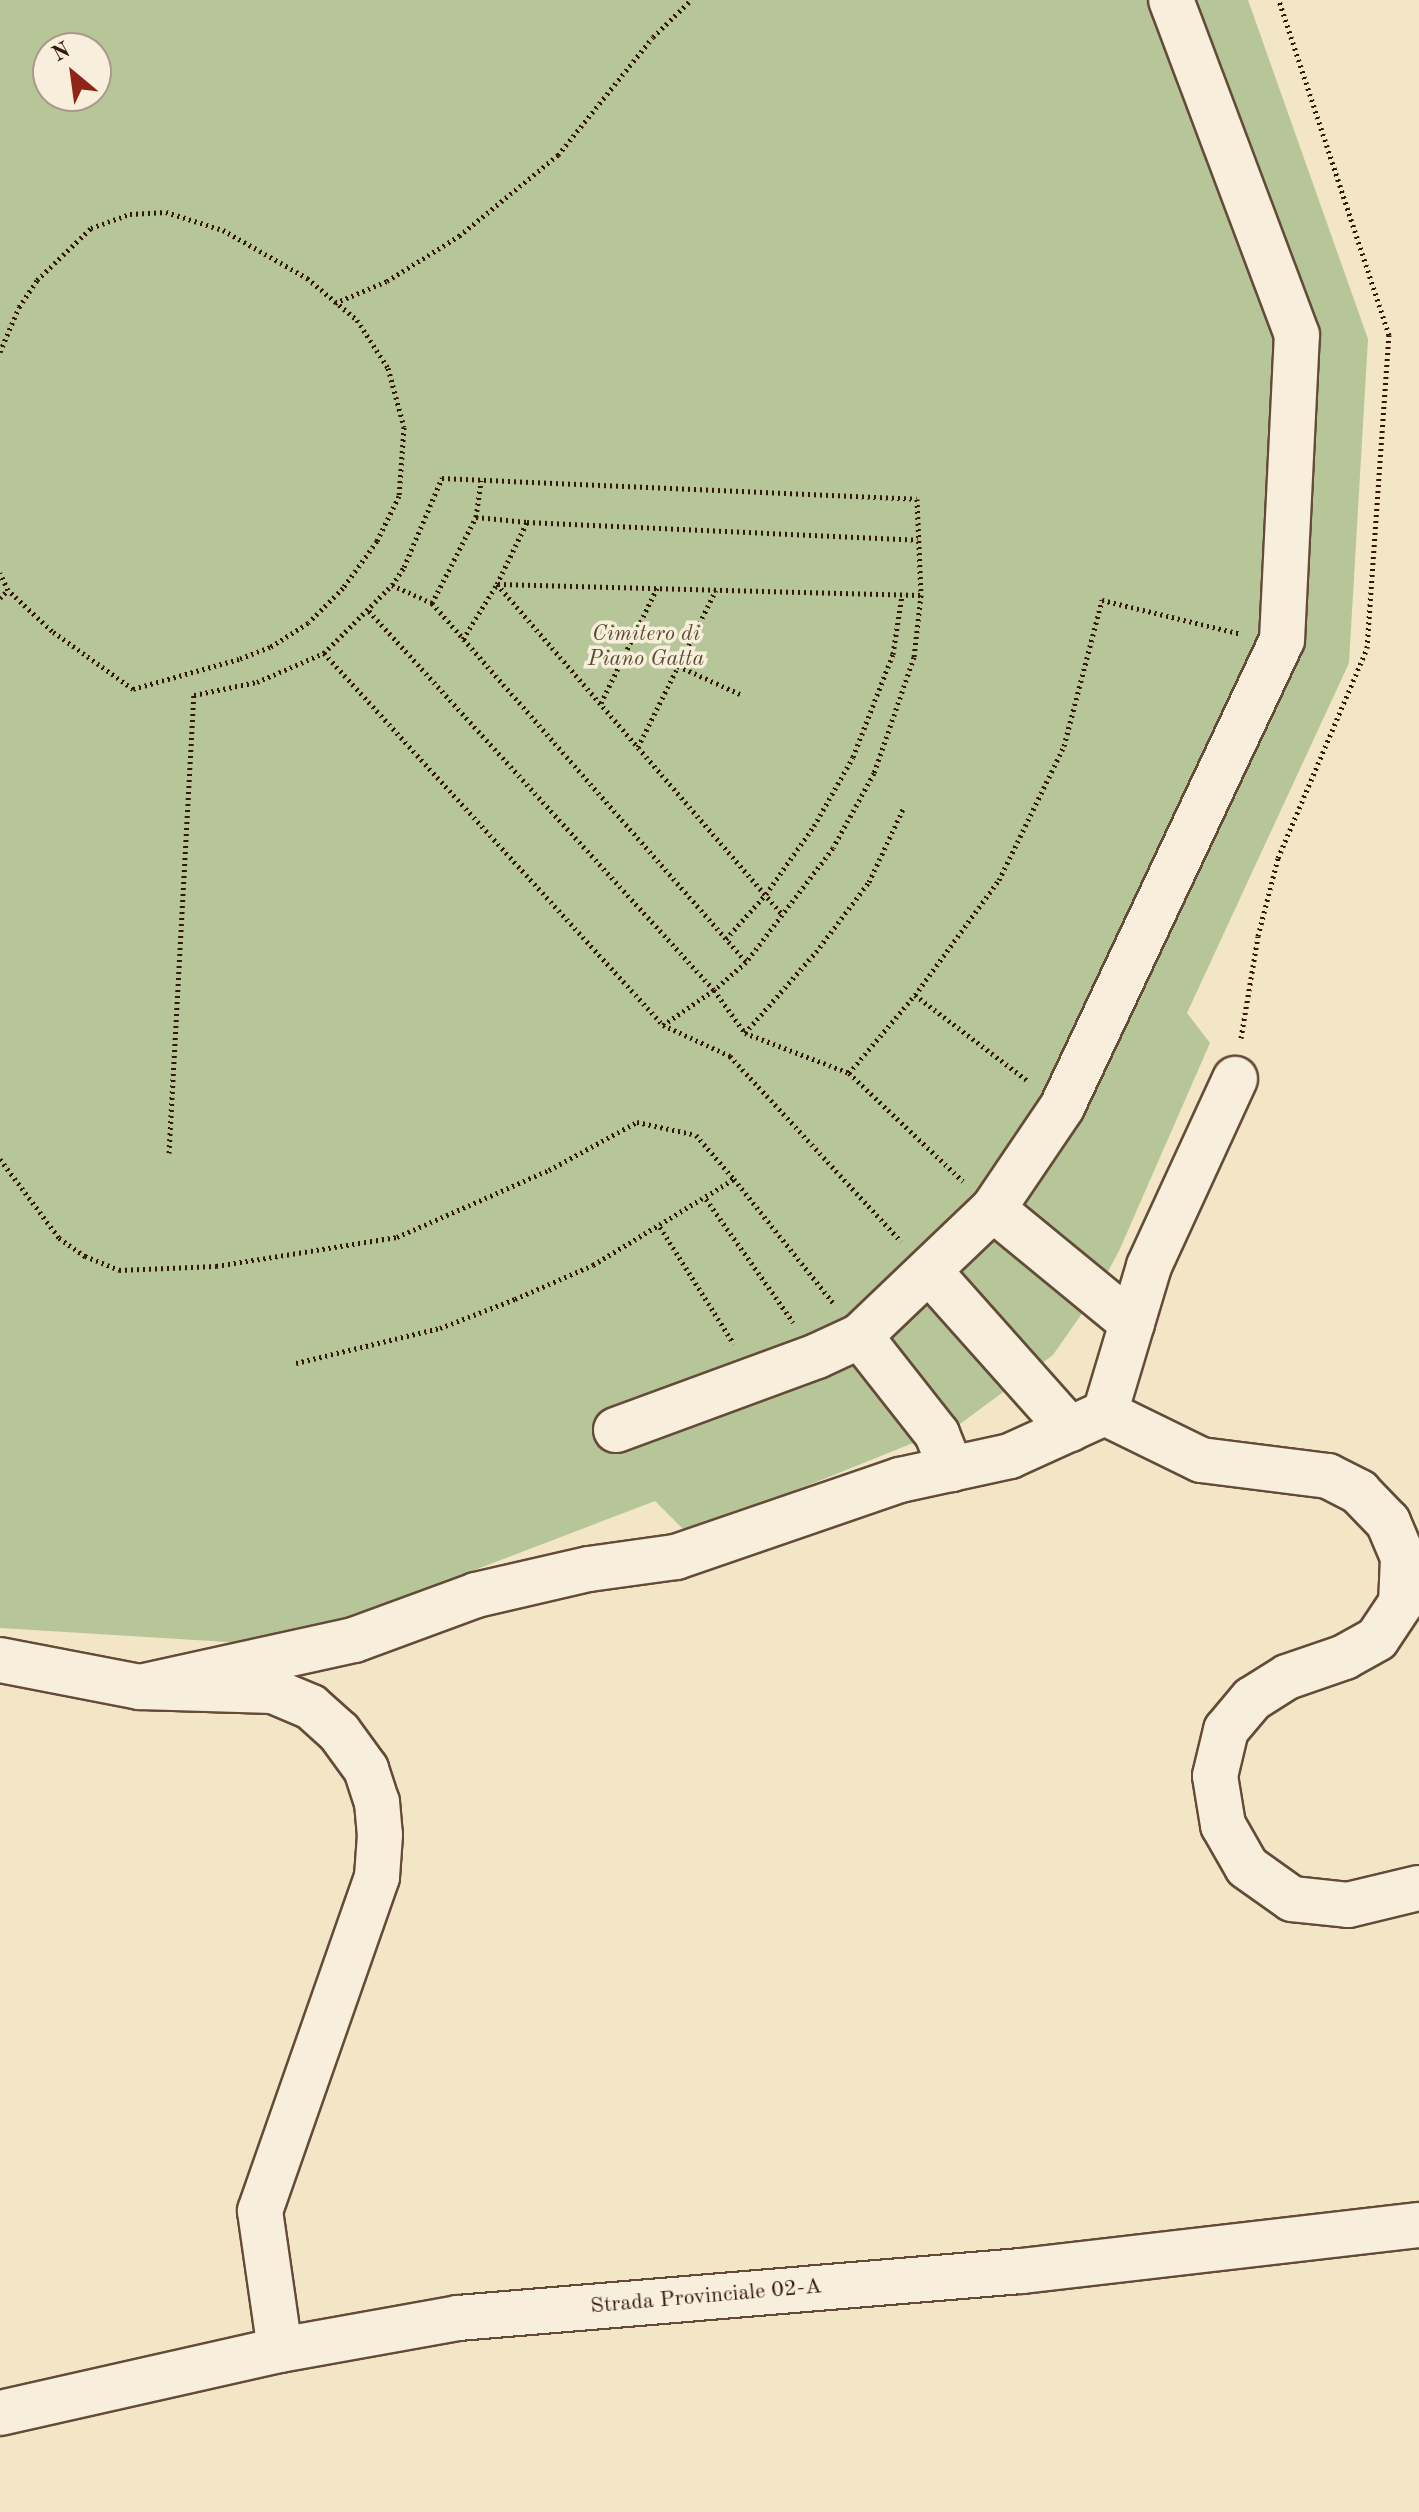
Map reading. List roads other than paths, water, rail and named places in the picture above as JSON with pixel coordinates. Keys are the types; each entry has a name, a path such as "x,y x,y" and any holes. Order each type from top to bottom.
{"street":[{"path":"616,1430 817,1356 860,1336 993,1209 1019,1165 1062,1107 1280,643 1297,335 1171,0"},
{"path":"140,1687 354,1640 476,1595 589,1569 676,1557 900,1480 1010,1456 1088,1421 1132,1323 1149,1266 1235,1079"},
{"path":"993,1209 1132,1323"},
{"path":"929,1271 1088,1421 1201,1460 1328,1476 1359,1492 1388,1522 1403,1558 1401,1603 1377,1639 1345,1657 1287,1677 1252,1699 1226,1730 1215,1776 1223,1825 1247,1867 1292,1899 1348,1905 1419,1888"},
{"path":"860,1336 937,1434 951,1469"},
{"path":"0,1660 140,1687 273,1691 311,1707 339,1732 366,1769 377,1802 377,1877 260,2211 280,2350"},
{"name":"Strada Provinciale 02-A","path":"0,2413 280,2350 458,2318 1021,2271 1419,2225"}],"park label":[{"name":"Cimitero di Piano Gatta","path":"646,646"}]}
